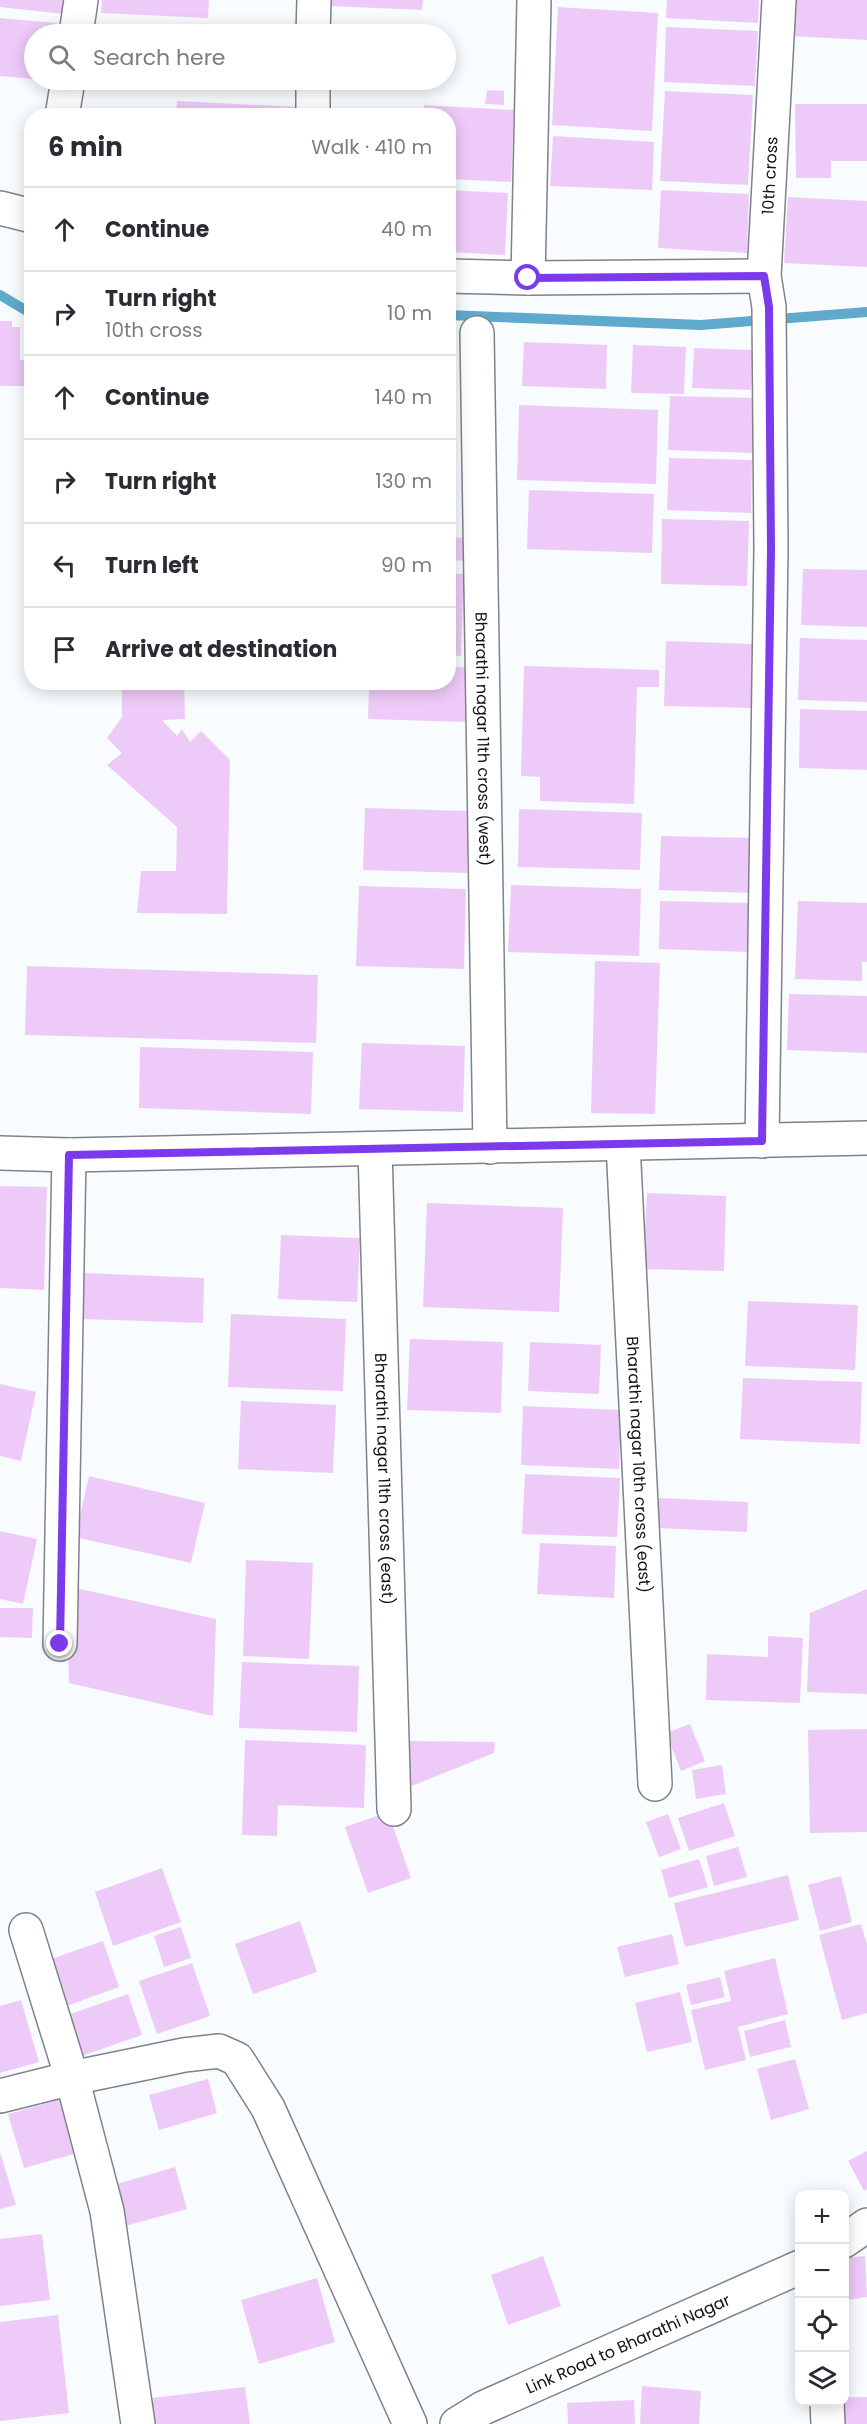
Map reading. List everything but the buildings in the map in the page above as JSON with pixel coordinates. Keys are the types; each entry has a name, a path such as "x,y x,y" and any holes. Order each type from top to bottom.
{"street":[{"path":"77,24 81,0"},
{"path":"313,24 314,0"},
{"path":"528,278 534,0"},
{"name":"10th cross","path":"762,1141 771,550 769,351 766,291 779,0"},
{"path":"63,108 66,90"},
{"path":"313,90 313,108"},
{"path":"0,208 24,214"},
{"path":"456,276 766,291"},
{"name":"Bharathi nagar 11th cross (west)","path":"477,333 489,1147"},
{"path":"0,1153 69,1155 867,1138"},
{"name":"Bharathi nagar 10th cross (east)","path":"623,1144 655,1784"},
{"name":"Bharathi nagar 11th cross (east)","path":"375,1149 394,1809"},
{"path":"60,1644 69,1155"},
{"path":"26,1930 72,2078 107,2211 138,2424"},
{"path":"0,2096 72,2078 184,2055 219,2051 237,2060 268,2108 410,2424"},
{"path":"849,2238 867,2225"},
{"name":"Link Road to Bharathi Nagar","path":"457,2424 483,2408 795,2269"},
{"path":"827,2406 828,2424"}],"waterway":[{"path":"0,295 24,309"},
{"path":"456,315 701,325 867,312"}],"route":[{"path":"60,1644 69,1155 762,1141 771,550 769,307 764,276 528,278"}]}
